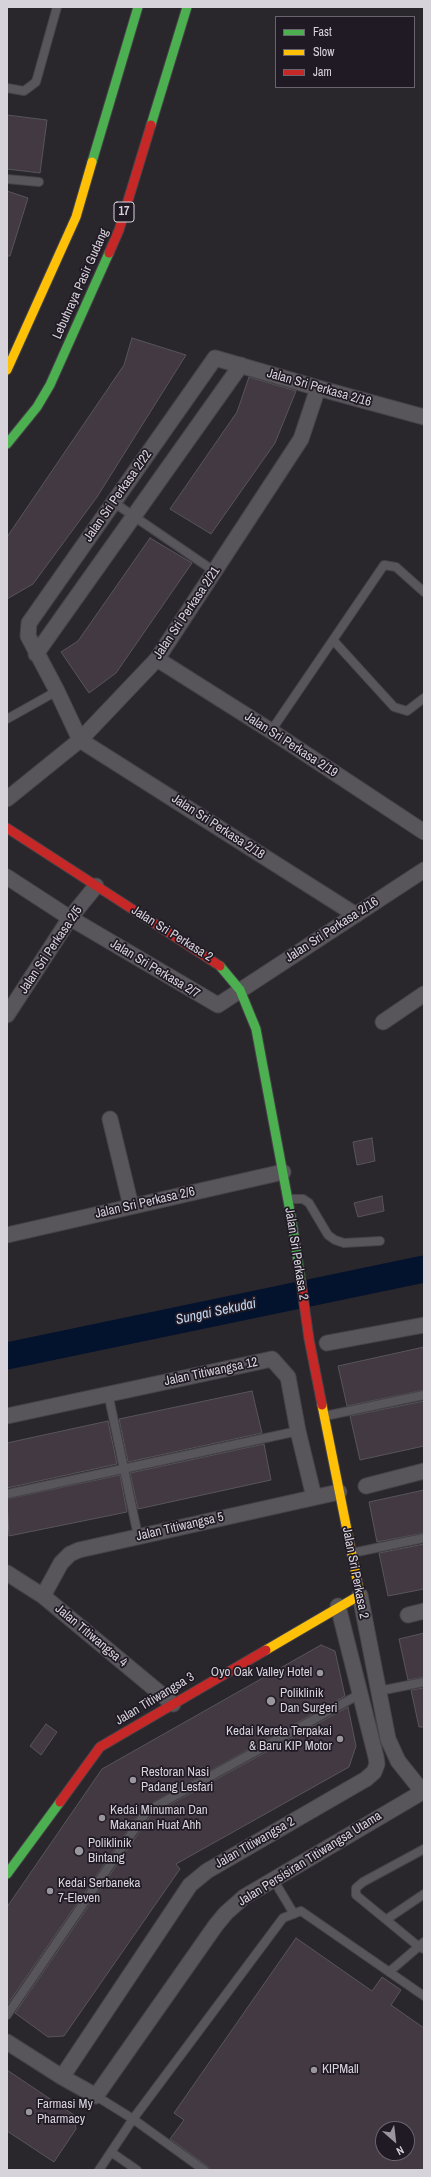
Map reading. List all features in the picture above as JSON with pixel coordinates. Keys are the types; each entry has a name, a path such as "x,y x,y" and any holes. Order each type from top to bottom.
{"main road":[{"path":"7,370 76,217 138,7"},
{"name":"Lebuhraya Pasir Gudang","path":"7,444 37,407 50,385 76,330 119,230 187,7"},
{"name":"Jalan Sri Perkasa 2","path":"7,828 217,962 240,990 256,1029 288,1199 309,1338 360,1595"},
{"name":"Jalan Titiwangsa 3","path":"7,1874 12,1855 100,1747 338,1606 360,1595"}],"street":[{"name":"Jalan Sri Perkasa 2/16","path":"215,358 424,417"},
{"name":"Jalan Sri Perkasa 2/22","path":"36,654 28,636 29,623 215,358"},
{"path":"80,740 57,691 36,654 241,366"},
{"name":"Jalan Sri Perkasa 2/21","path":"7,799 80,740 157,659 302,439 318,388"},
{"name":"Jalan Sri Perkasa 2/19","path":"157,659 424,832"},
{"name":"Jalan Sri Perkasa 2/18","path":"80,740 356,915"},
{"name":"Jalan Sri Perkasa 2/16","path":"240,990 424,870"},
{"name":"Jalan Sri Perkasa 2/7","path":"7,877 70,918 214,1004 218,1005 225,1002 240,990"},
{"name":"Jalan Sri Perkasa 2/5","path":"7,1015 70,918 96,886"},
{"path":"383,1022 424,994"},
{"path":"110,1119 132,1206"},
{"name":"Jalan Sri Perkasa 2/6","path":"7,1235 283,1172"},
{"path":"327,1343 424,1325"},
{"name":"Jalan Titiwangsa 12","path":"7,1416 108,1393 272,1359 288,1377 298,1431 314,1497"},
{"path":"366,1486 424,1471"},
{"name":"Jalan Titiwangsa 5","path":"43,1596 61,1563 70,1554 79,1550 339,1492"},
{"name":"Jalan Titiwangsa 4","path":"7,1573 43,1596 173,1704"},
{"name":"Jalan Sri Perkasa 2","path":"360,1595 388,1739 398,1761 423,1792"},
{"name":"Jalan Titiwangsa 2","path":"62,2077 190,1885 207,1871 366,1779 374,1772 377,1764 338,1606"},
{"path":"408,1615 424,1611"},
{"name":"Jalan Persisiran Titiwangsa Utama","path":"96,2096 216,1925 244,1897 423,1792"},
{"path":"7,2042 62,2077 96,2096"}],"lane":[{"path":"7,88 24,91 36,82 57,7"},
{"path":"7,179 39,182"},
{"path":"113,502 214,571"},
{"path":"270,731 384,565 396,567 424,592"},
{"path":"333,640 394,707 407,711 424,698"},
{"path":"7,720 57,691"},
{"path":"288,1199 303,1199 309,1203 328,1235 335,1240 344,1243 380,1241"},
{"path":"108,1393 138,1536"},
{"path":"324,1417 424,1395"},
{"path":"7,1494 125,1470 298,1431"},
{"path":"352,1554 424,1538"},
{"path":"379,1691 424,1682"},
{"path":"7,2015 147,1811 360,1694"},
{"path":"389,1972 422,1946 356,1895 356,1888 362,1882 424,1849"},
{"path":"273,1879 294,1914"},
{"path":"387,1919 424,1894"},
{"path":"99,2170 133,2119 283,1918 301,1910 424,1996"},
{"path":"96,2096 133,2119 204,2170"},
{"path":"111,2152 137,2170"}],"building":[{"path":"7,115 47,120 40,173 7,169"},
{"path":"7,191 28,198 10,256 7,256"},
{"path":"132,338 186,355 97,497 33,584 7,599 7,537 124,365"},
{"path":"249,377 296,391 275,443 211,534 170,509 237,412"},
{"path":"150,538 192,563 116,673 89,693 61,652 78,641"},
{"path":"372,1138 375,1161 357,1165 353,1142"},
{"path":"382,1196 384,1211 358,1217 354,1203"},
{"path":"424,1347 424,1390 347,1406 338,1366"},
{"path":"252,1391 262,1433 128,1462 119,1419"},
{"path":"424,1401 424,1446 360,1460 350,1416"},
{"path":"108,1421 117,1464 7,1488 7,1443"},
{"path":"264,1444 271,1480 138,1509 130,1473"},
{"path":"120,1475 127,1512 9,1536 7,1499"},
{"path":"424,1490 424,1533 377,1542 369,1502"},
{"path":"424,1544 424,1589 388,1596 379,1553"},
{"path":"424,1633 424,1677 408,1680 399,1639"},
{"path":"321,1645 335,1651 345,1696 143,1808 7,2005 7,1907 102,1769"},
{"path":"424,1688 424,1727 419,1727 411,1690"},
{"path":"348,1707 356,1746 349,1767 176,1864 180,1869 64,2036 48,2037 15,2013 151,1815"},
{"path":"46,1724 57,1732 41,1755 30,1746"},
{"name":"KIPMall","path":"296,1938 372,1991 382,1977 401,1990 391,2005 424,2028 424,2170 210,2170 207,2166 170,2139 184,2120 174,2113"},
{"path":"7,2070 74,2115 76,2129 54,2162 7,2131"}],"waterway":[{"name":"Sungai Sekudai","path":"7,1356 424,1269"}],"traffic: fast":[{"path":"92,162 138,7"},
{"path":"151,125 187,7"},
{"path":"7,444 37,407 50,385 109,253"},
{"path":"220,966 240,990 256,1029 292,1222 301,1282"},
{"path":"7,1874 60,1802"}],"traffic: slow":[{"path":"7,370 76,217 92,162"},
{"path":"266,1650 360,1595 322,1405"}],"traffic: jam":[{"path":"109,253 119,230 151,125"},
{"path":"7,828 220,966"},
{"path":"301,1282 309,1339 322,1405"},
{"path":"60,1802 100,1747 266,1650"}],"place":[{"name":"Oyo Oak Valley Hotel","path":"320,1673"},
{"name":"Poliklinik Dan Surgeri","path":"271,1701"},
{"name":"Kedai Kereta Terpakai & Baru KIP Motor","path":"340,1739"},
{"name":"Restoran Nasi Padang Lesfari","path":"133,1780"},
{"name":"Kedai Minuman Dan Makanan Huat Ahh","path":"102,1818"},
{"name":"Poliklinik Bintang","path":"79,1851"},
{"name":"Kedai Serbaneka 7-Eleven","path":"50,1891"},
{"name":"KIPMall","path":"314,2070"},
{"name":"Farmasi My Pharmacy","path":"29,2112"}]}
